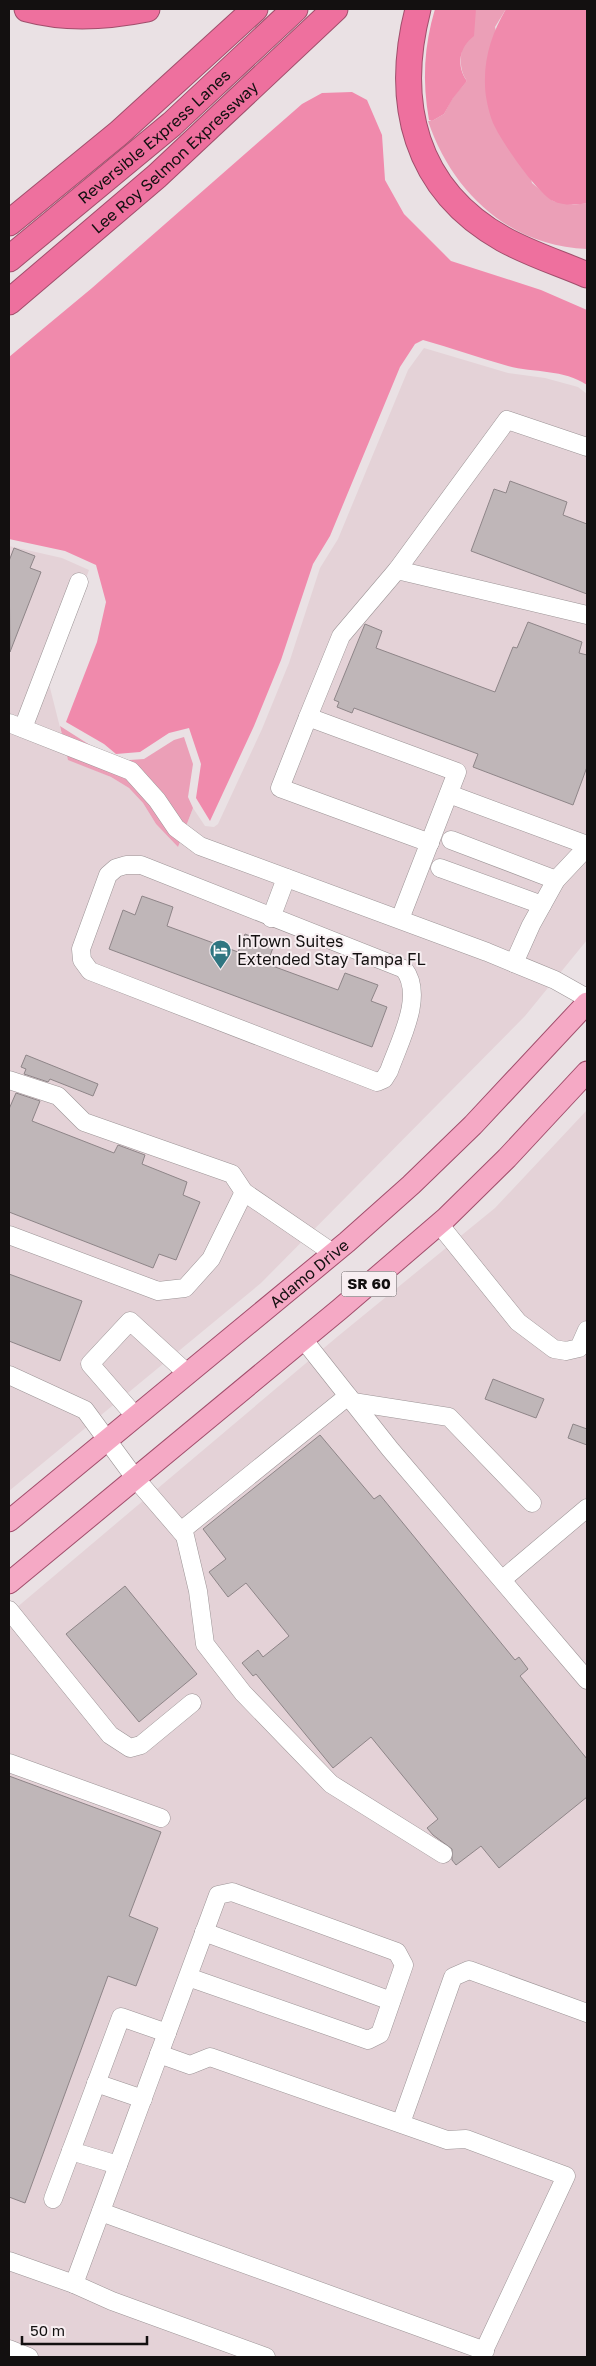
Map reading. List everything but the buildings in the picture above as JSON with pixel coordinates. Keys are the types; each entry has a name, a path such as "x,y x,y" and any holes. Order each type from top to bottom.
{"highway":[{"path":"27,9 72,17 116,15 147,9"},
{"path":"9,223 119,133 256,9"},
{"name":"Reversible Express Lanes","path":"9,259 172,124 295,9"},
{"name":"Lee Roy Selmon Expressway","path":"9,302 157,176 335,9"},
{"path":"418,9 411,37 407,83 410,113 426,160 448,193 485,228 518,247 580,269"}],"main road":[{"name":"Adamo Drive","path":"9,1521 333,1253 410,1185 473,1125 587,1004"},
{"name":"SR 60","path":"9,1583 439,1224 507,1158 587,1072"}],"street":[{"path":"430,843 280,788 308,717 341,636 397,570 507,420 587,447"},
{"path":"397,570 587,616"},
{"path":"79,582 16,725 131,771 156,800 176,828 200,846 514,963 555,980 587,998"},
{"path":"308,717 457,772 400,919"},
{"path":"450,794 587,846 556,880 514,963"},
{"path":"451,840 556,880"},
{"path":"126,865 141,865 271,918 404,969 410,976 413,1003 389,1071 384,1079 377,1082 90,970 82,960 81,949 108,875 116,868 126,865"},
{"path":"440,868 542,905"},
{"path":"271,918 286,878"},
{"path":"9,1080 58,1096 84,1122 232,1174 244,1192 333,1253"},
{"path":"9,1235 158,1291 185,1288 211,1259 244,1192"},
{"path":"439,1224 518,1322 554,1349 579,1348 587,1330"},
{"path":"136,1417 90,1364 130,1321 188,1374"},
{"path":"303,1339 390,1449 503,1579 587,1680"},
{"path":"9,1375 85,1410 135,1478 185,1536 198,1591 206,1644 243,1693 331,1784 443,1854"},
{"path":"181,1531 351,1399 448,1417 532,1503"},
{"path":"503,1579 587,1508"},
{"path":"9,1610 110,1735 130,1748 141,1745 192,1703"},
{"path":"9,1763 161,1818"},
{"path":"74,2284 218,1895 232,1892 379,1945 397,1952 404,1965 380,2034 368,2040 188,1977"},
{"path":"204,1932 391,2001"},
{"path":"401,2123 453,1976 469,1970 587,2013"},
{"path":"53,2199 121,2017 167,2032"},
{"path":"101,2212 483,2354 566,2176 466,2139 447,2140 210,2057 190,2066 159,2054"},
{"path":"96,2083 143,2099"},
{"path":"71,2151 118,2165"},
{"path":"9,2261 266,2357"},
{"path":"9,2349 29,2357"}],"shaded area":[{"path":"435,9 476,9 474,36 462,51 460,63 467,81 453,98 444,114 432,121 429,120 425,91 425,64 428,36"},
{"path":"476,9 506,9 495,27 532,183 553,201 573,205 587,203 587,249 559,246 533,238 509,226 487,210 468,192 452,171 439,147 428,121 432,121 444,114 453,97 467,81 463,73 461,55"},
{"path":"506,9 587,9 587,203 561,204 546,196 503,142 493,123 486,94 486,65 493,36"},
{"path":"352,92 367,100 382,135 385,180 404,214 451,261 541,290 587,310 587,385 569,376 508,366 423,340 415,344 400,367 330,536 313,564 281,660 254,726 210,821 196,798 201,764 189,728 169,733 140,752 116,754 104,744 66,722 97,642 106,602 96,565 65,551 9,539 9,357 92,288 302,104 322,93"},
{"path":"424,348 508,373 545,378 578,387 587,394 587,940 525,1016 261,1283 9,1491 9,546 62,558 89,570 48,680 68,759 111,777 129,788 143,803 156,824 178,847 193,808 205,826 214,827 218,824 262,729 289,663 320,568 338,539 408,370"},
{"path":"60,726 115,761 144,759 174,740 184,737 193,764 188,797 193,808 178,847 156,824 143,803 129,788 111,777 68,760"},
{"path":"587,1110 587,2357 9,2357 9,1614 337,1337 495,1208"}],"place":[{"name":"InTown Suites Extended Stay Tampa FL","path":"221,969"}]}
